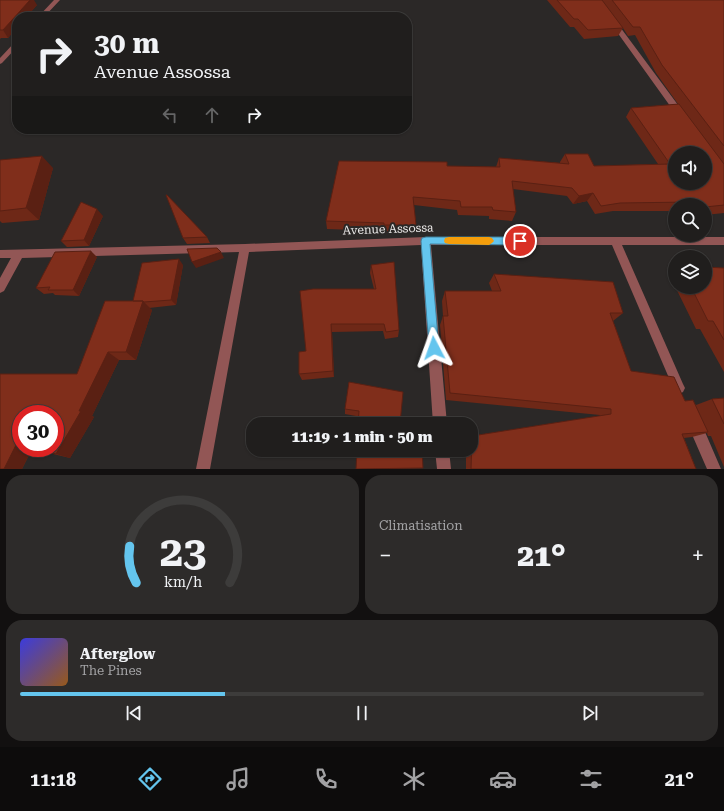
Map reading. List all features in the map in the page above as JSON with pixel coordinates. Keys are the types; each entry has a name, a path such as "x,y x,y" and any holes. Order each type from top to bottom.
{"street":[{"path":"46,12 57,0"},
{"path":"597,0 686,123"},
{"path":"0,62 12,49"},
{"path":"426,241 439,417"},
{"name":"Avenue Assossa","path":"0,254 245,248 426,241 724,241"},
{"path":"615,241 683,398"},
{"path":"203,469 245,248"},
{"path":"0,288 19,254"},
{"path":"689,412 714,469"},
{"path":"443,457 444,469"}],"building":[{"path":"0,0 30,0 19,12 12,12 12,20 3,30 0,30"},
{"path":"557,0 602,0 623,28 588,30 578,19 574,19"},
{"path":"612,0 724,0 724,146 662,65 640,27 633,27"},
{"path":"679,104 710,146 668,146 668,161 631,108"},
{"path":"712,148 724,164 724,205 712,206 712,198 668,198 668,202 620,203 601,206 593,193 579,196 572,188 512,181 516,212 493,210 492,207 461,207 460,201 413,197 416,225 384,225 384,223 326,221 339,161 447,162 447,166 500,167 499,158 569,164 565,154 588,154 594,166 668,164 668,190 712,190"},
{"path":"42,156 26,208 0,211 0,160"},
{"path":"167,195 207,237 183,238"},
{"path":"81,202 97,209 84,240 61,241"},
{"path":"217,248 221,252 192,262 187,249"},
{"path":"91,251 73,290 48,290 50,287 36,288 55,252"},
{"path":"179,259 171,300 144,302 133,301 142,263"},
{"path":"394,262 399,330 386,332 384,324 331,324 333,371 299,374 299,352 306,351 300,291 313,289 376,289 371,265"},
{"path":"712,267 724,268 724,340 713,321 708,321 694,294 712,294"},
{"path":"494,274 613,282 623,313 610,313 631,371 674,377 685,401 693,400 708,432 682,434 696,469 471,469 471,457 478,457 478,435 611,414 611,409 450,393 443,316 448,316 445,291 501,291"},
{"path":"105,301 143,301 126,352 108,352 79,411 81,411 64,440 64,405 12,405 12,453 4,469 0,469 0,374 77,374"},
{"path":"349,382 403,392 401,417 359,417 359,411 345,409"},
{"path":"724,398 724,424 712,399"},
{"path":"357,457 422,457 423,468 356,469"}],"slow traffic":[{"path":"449,241 489,241"}],"route":[{"path":"434,348 426,241 520,241"}]}
